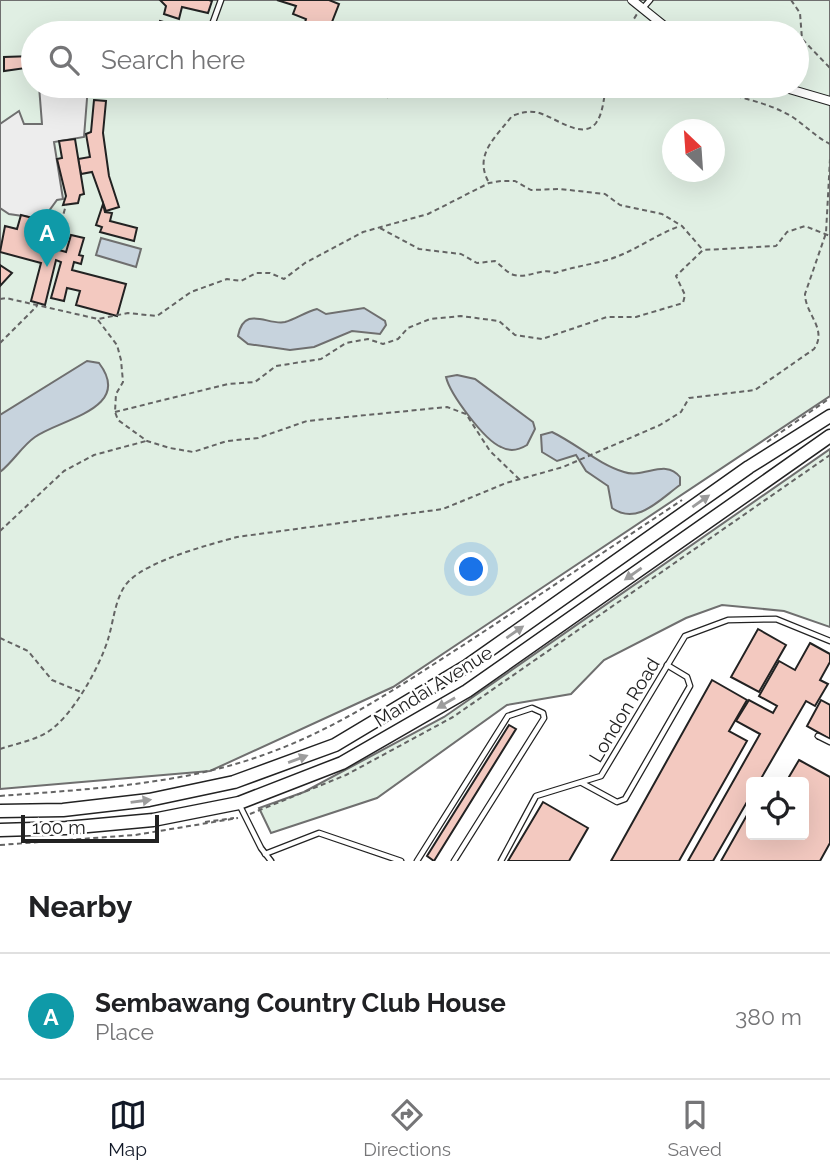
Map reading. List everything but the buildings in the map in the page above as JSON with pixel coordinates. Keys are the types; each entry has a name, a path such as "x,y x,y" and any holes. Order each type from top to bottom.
{"main road":[{"name":"Mandai Avenue","path":"0,811 63,810 149,800 234,782 335,745 467,666 750,467 830,416"},
{"name":"Mandai Avenue","path":"0,830 66,828 153,820 239,803 342,764 467,691 830,436"}],"street":[{"path":"632,0 659,21"},
{"path":"809,95 830,101"}],"lane":[{"path":"213,21 221,0"},
{"path":"643,8 650,0"},
{"name":"London Road","path":"501,861 536,796 601,776 679,644 692,632 728,620 776,619 830,641"},
{"path":"581,782 617,802 625,799 690,686 688,677 667,665"},
{"path":"417,861 508,716 532,708 543,713 544,719 454,861"},
{"path":"818,736 830,742"},
{"path":"239,803 271,861"},
{"path":"265,854 319,833 401,861"}],"path":[{"path":"791,0 800,13 801,21"},
{"path":"631,21 643,8"},
{"path":"809,46 830,68"},
{"path":"489,183 482,170 482,155 513,116 537,112 573,127 586,129 594,126 600,116 604,98"},
{"path":"740,98 794,118 812,135 830,144"},
{"path":"0,749 44,734 57,725 82,692 107,645 120,595 138,573 210,544 237,537 417,515 443,509 519,479 564,467 673,418 681,412 689,398 755,390 814,349 819,342 820,331 805,301 805,293 826,233 830,159"},
{"path":"0,299 6,298 98,319 128,313 157,316 191,292 227,279 241,281 256,273 270,273 284,279 305,263 363,232 428,214 489,183 515,181 531,190 560,189 605,194 620,205 662,214 682,226 703,250"},
{"path":"59,230 66,205"},
{"path":"379,228 408,246 429,252 461,254 477,263 495,261 511,274 524,276 547,270 555,273 579,268 592,261 607,260 682,226"},
{"path":"115,412 228,384 255,382 276,366 321,359 346,343 368,339 383,344 418,323 430,319 461,316 499,321 515,335 542,340 607,317 636,317 673,308 683,303 684,295 676,276 703,250 776,246 787,232 804,226 830,236"},
{"path":"0,343 38,305"},
{"path":"98,319 117,345 121,360 123,382 116,394 115,412 118,420 147,441 193,452 227,441 258,438 307,421 447,407 466,414 490,451 519,479"},
{"path":"761,446 830,398"},
{"path":"0,531 64,471 94,455 147,441"},
{"path":"0,796 97,789 172,778 263,755 308,738 370,705 682,500"},
{"path":"0,638 28,651 52,680 82,692"}],"green space":[{"path":"0,0 830,0 830,396 393,687 210,771 0,789"},
{"path":"830,449 830,627 784,611 722,605 686,618 604,660 571,694 507,705 377,798 271,833 259,808 304,792 444,717"}],"shaded area":[{"path":"40,98 87,98 84,137 54,142 63,199 57,200 43,219 9,214 0,208 0,124 19,111 24,124 42,124"},
{"path":"101,238 141,249 136,267 96,255"},
{"path":"364,308 385,321 386,325 380,334 352,331 314,347 290,350 248,344 238,336 241,326 251,319 285,322 317,309 326,314"},
{"path":"87,361 99,363 107,379 107,391 101,402 35,437 0,472 0,415"},
{"path":"457,375 475,379 533,422 535,429 527,445 508,449 494,443 486,435 469,416 449,385 446,377"},
{"path":"552,432 605,464 624,472 668,469 680,477 680,485 648,509 639,513 621,513 612,508 608,486 586,471 576,455 557,461 542,452 541,435"}],"place":[{"name":"Sembawang Country Club House","path":"47,267"}]}
